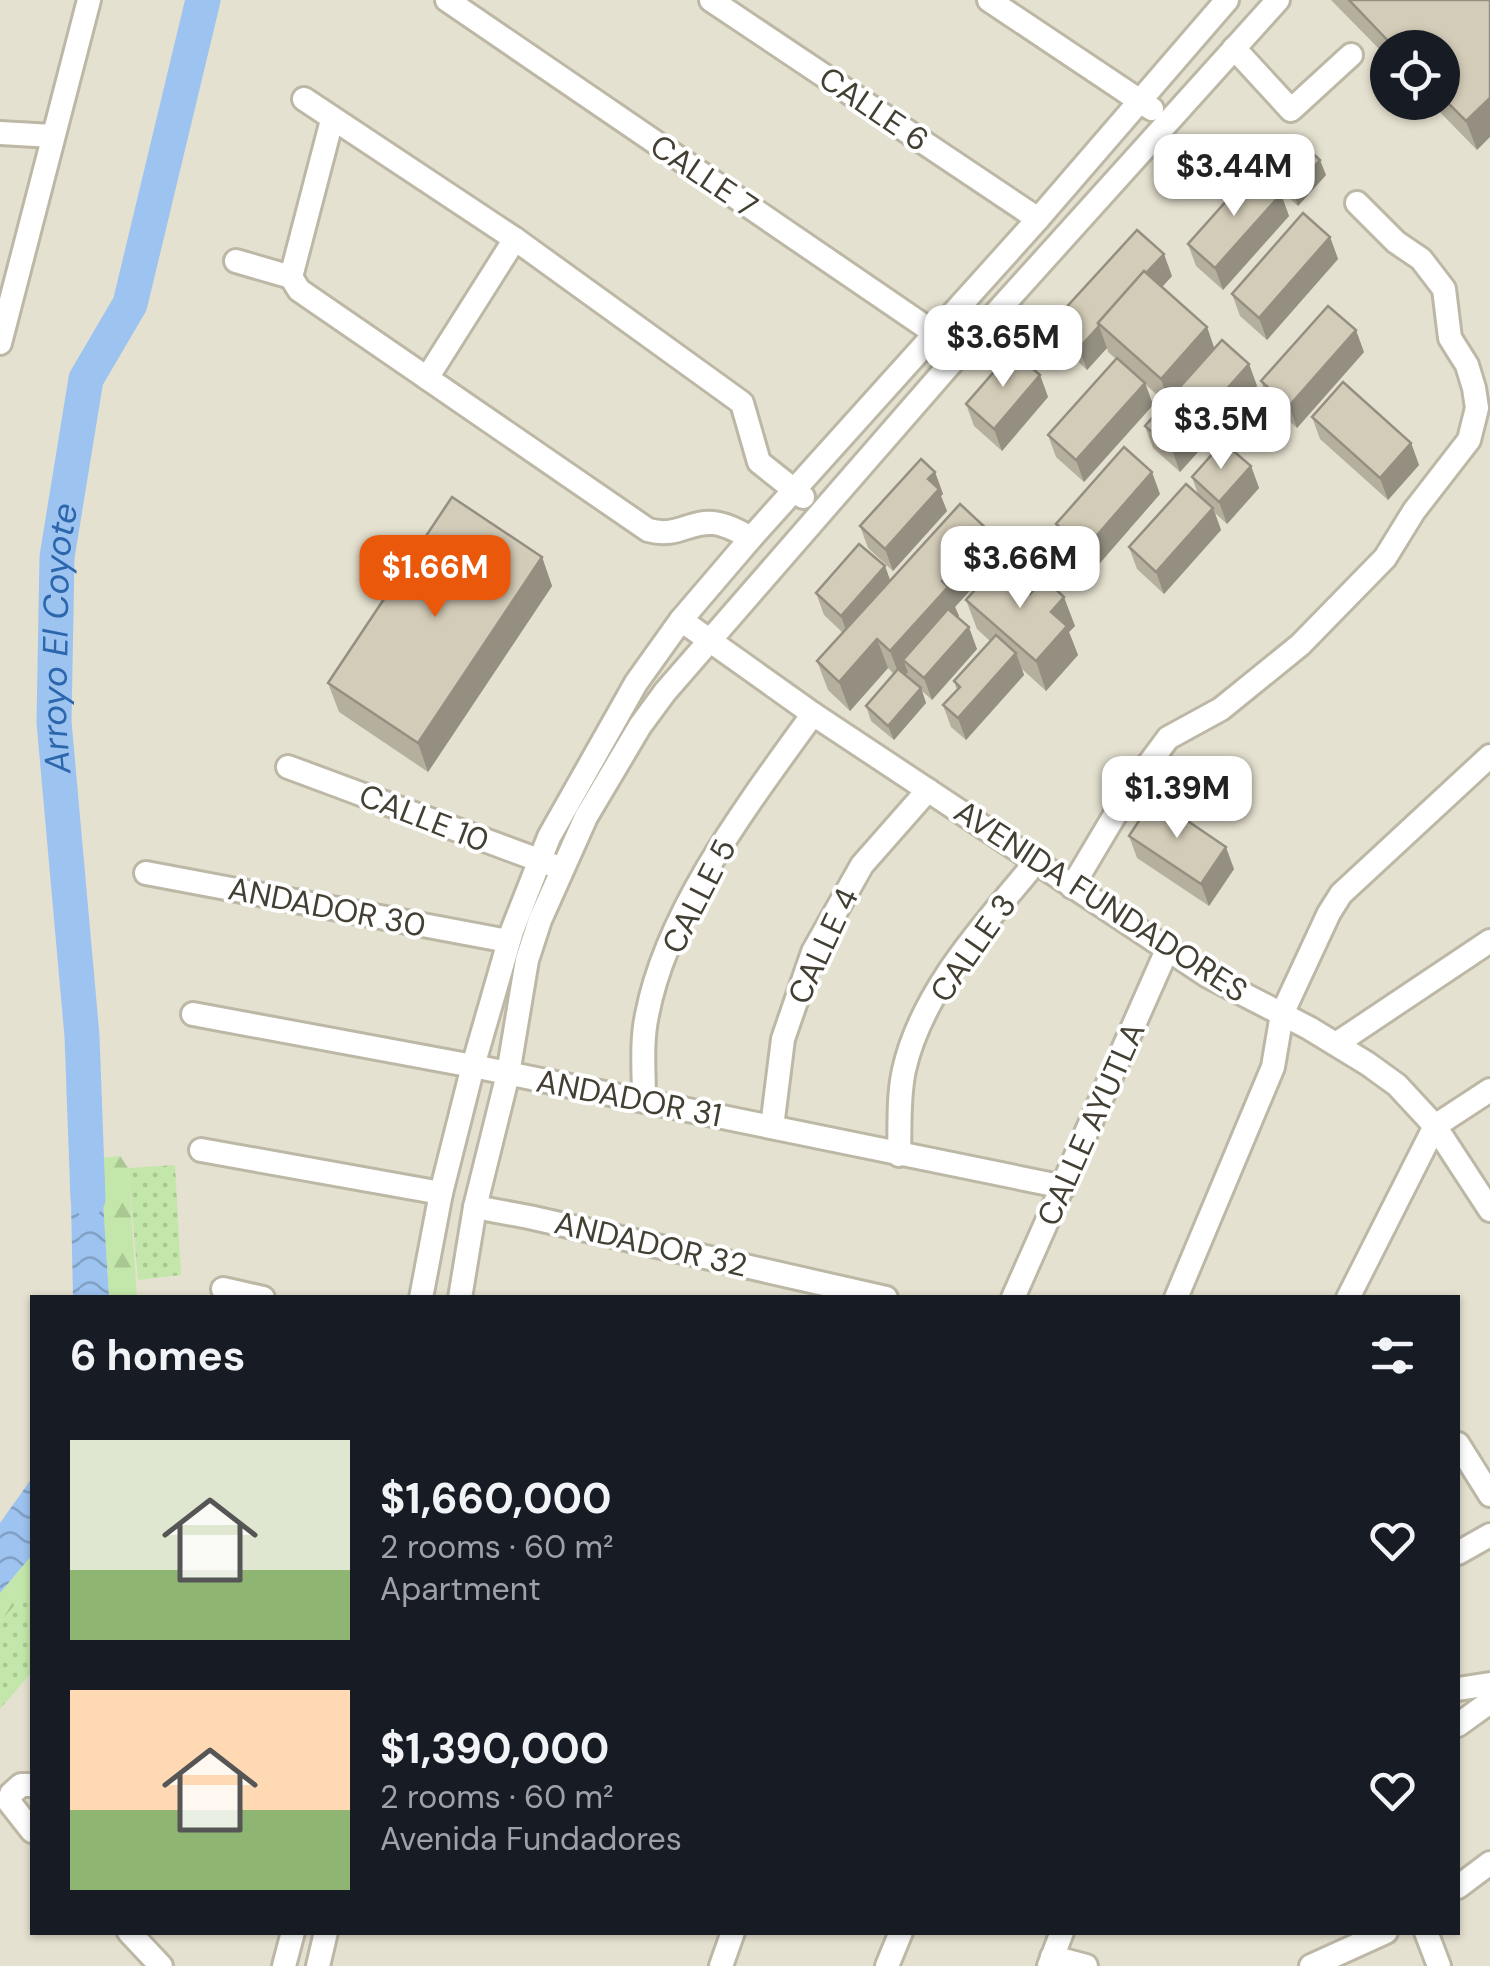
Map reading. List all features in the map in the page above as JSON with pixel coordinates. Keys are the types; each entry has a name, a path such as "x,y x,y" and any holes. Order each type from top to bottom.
{"street":[{"path":"0,343 8,279 54,136 89,0"},
{"name":"CALLE 7","path":"446,0 933,332 959,354"},
{"name":"CALLE 6","path":"711,0 1038,218"},
{"path":"989,0 1166,120"},
{"path":"460,1295 528,960 561,868 576,812 636,682 681,620 751,538 1227,0"},
{"path":"422,1295 473,1066 508,941 538,860 665,692 1273,1"},
{"path":"1234,48 1291,110 1351,54"},
{"path":"304,98 514,239 742,403 759,462 795,488 819,514"},
{"path":"291,277 332,120"},
{"path":"0,134 54,136"},
{"path":"1072,887 1131,788 1168,738 1221,709 1300,645 1385,558 1414,511 1468,440 1477,408 1474,388 1467,365 1450,338 1444,289 1422,259 1396,242 1356,203"},
{"path":"427,378 514,239"},
{"path":"236,262 291,277 299,290 648,530 679,532 715,522 751,538"},
{"name":"AVENIDA FUNDADORES","path":"681,620 813,714 1167,950 1336,1044 1396,1085 1435,1126 1490,1210"},
{"name":"CALLE 5","path":"644,1100 646,1016 682,915 731,831 813,714"},
{"path":"1177,1295 1273,1067 1282,1014 1329,912 1341,894 1490,756"},
{"name":"CALLE 10","path":"288,767 561,868"},
{"name":"CALLE 4","path":"772,1128 784,1038 813,952 862,865 928,790"},
{"name":"CALLE 3","path":"899,1155 904,1069 923,1021 946,978 1035,863"},
{"name":"ANDADOR 30","path":"146,873 508,941"},
{"path":"1336,1044 1490,941"},
{"name":"CALLE AYUTLA","path":"1013,1295 1167,950"},
{"name":"ANDADOR 31","path":"193,1014 473,1066 1064,1186"},
{"path":"1355,1292 1435,1126 1490,1090"},
{"path":"200,1150 442,1193"},
{"name":"ANDADOR 32","path":"475,1208 873,1295"},
{"path":"223,1289 249,1295"},
{"path":"1460,1447 1490,1495"},
{"path":"1460,1552 1490,1536"},
{"path":"1460,1689 1490,1684"},
{"path":"1460,1724 1490,1702"},
{"path":"13,1793 30,1827"},
{"path":"1460,1886 1490,1863"},
{"path":"132,1935 161,1966"},
{"path":"284,1966 292,1935"},
{"path":"318,1966 325,1935"},
{"path":"720,1966 732,1935"},
{"path":"887,1966 900,1935"},
{"path":"1061,1935 1050,1961 1086,1966"},
{"path":"1311,1966 1379,1935"},
{"path":"1427,1935 1439,1966"}],"shaded area":[{"path":"0,0 1490,0 1490,1966 0,1966"}],"green space":[{"path":"120,1156 128,1168 137,1295 109,1295 100,1158"},
{"path":"175,1165 181,1275 138,1280 128,1168"},
{"path":"30,1557 30,1588 0,1622 0,1593"},
{"path":"30,1588 30,1674 0,1709 0,1622"}],"water":[{"path":"100,1153 109,1295 73,1295 70,1155"},
{"path":"30,1481 30,1557 0,1593 0,1523"}],"building":[{"path":"1349,0 1490,0 1490,98 1466,121 1460,115 1460,30 1378,30"},
{"path":"1293,136 1320,160 1293,191 1266,166"},
{"path":"1254,170 1281,194 1215,268 1188,244"},
{"path":"1303,213 1330,237 1259,318 1232,294"},
{"path":"1137,230 1164,254 1144,271 1079,348 1052,323"},
{"path":"1144,271 1207,327 1161,379 1098,323"},
{"path":"1328,306 1356,330 1289,406 1261,381"},
{"path":"1222,340 1249,364 1172,450 1145,426"},
{"path":"1012,351 1040,375 994,429 966,404"},
{"path":"1117,358 1145,383 1076,460 1048,435"},
{"path":"1343,382 1411,443 1380,478 1312,417"},
{"path":"1223,442 1251,466 1219,502 1192,477"},
{"path":"1124,447 1152,472 1085,549 1056,524"},
{"path":"921,459 935,472 928,479 939,489 885,549 860,526"},
{"path":"1186,484 1213,508 1156,572 1129,547"},
{"path":"452,497 542,557 418,743 328,683"},
{"path":"960,504 988,530 942,581 948,587 890,651 877,639 839,682 817,661"},
{"path":"1005,532 1028,553 1008,574 997,565 991,572 979,561"},
{"path":"859,544 885,566 841,616 816,593"},
{"path":"997,565 1030,594 1044,578 1064,597 1051,612 1067,626 1036,661 966,600"},
{"path":"948,609 969,627 924,678 903,660"},
{"path":"996,635 1016,653 958,718 943,705 960,687 954,681"},
{"path":"898,669 921,688 888,726 866,706"},
{"path":"1154,798 1226,847 1201,884 1129,836"}],"waterway":[{"name":"Arroyo El Coyote","path":"88,1199 82,1036 54,722 57,557 86,379 130,304 203,0"}]}
